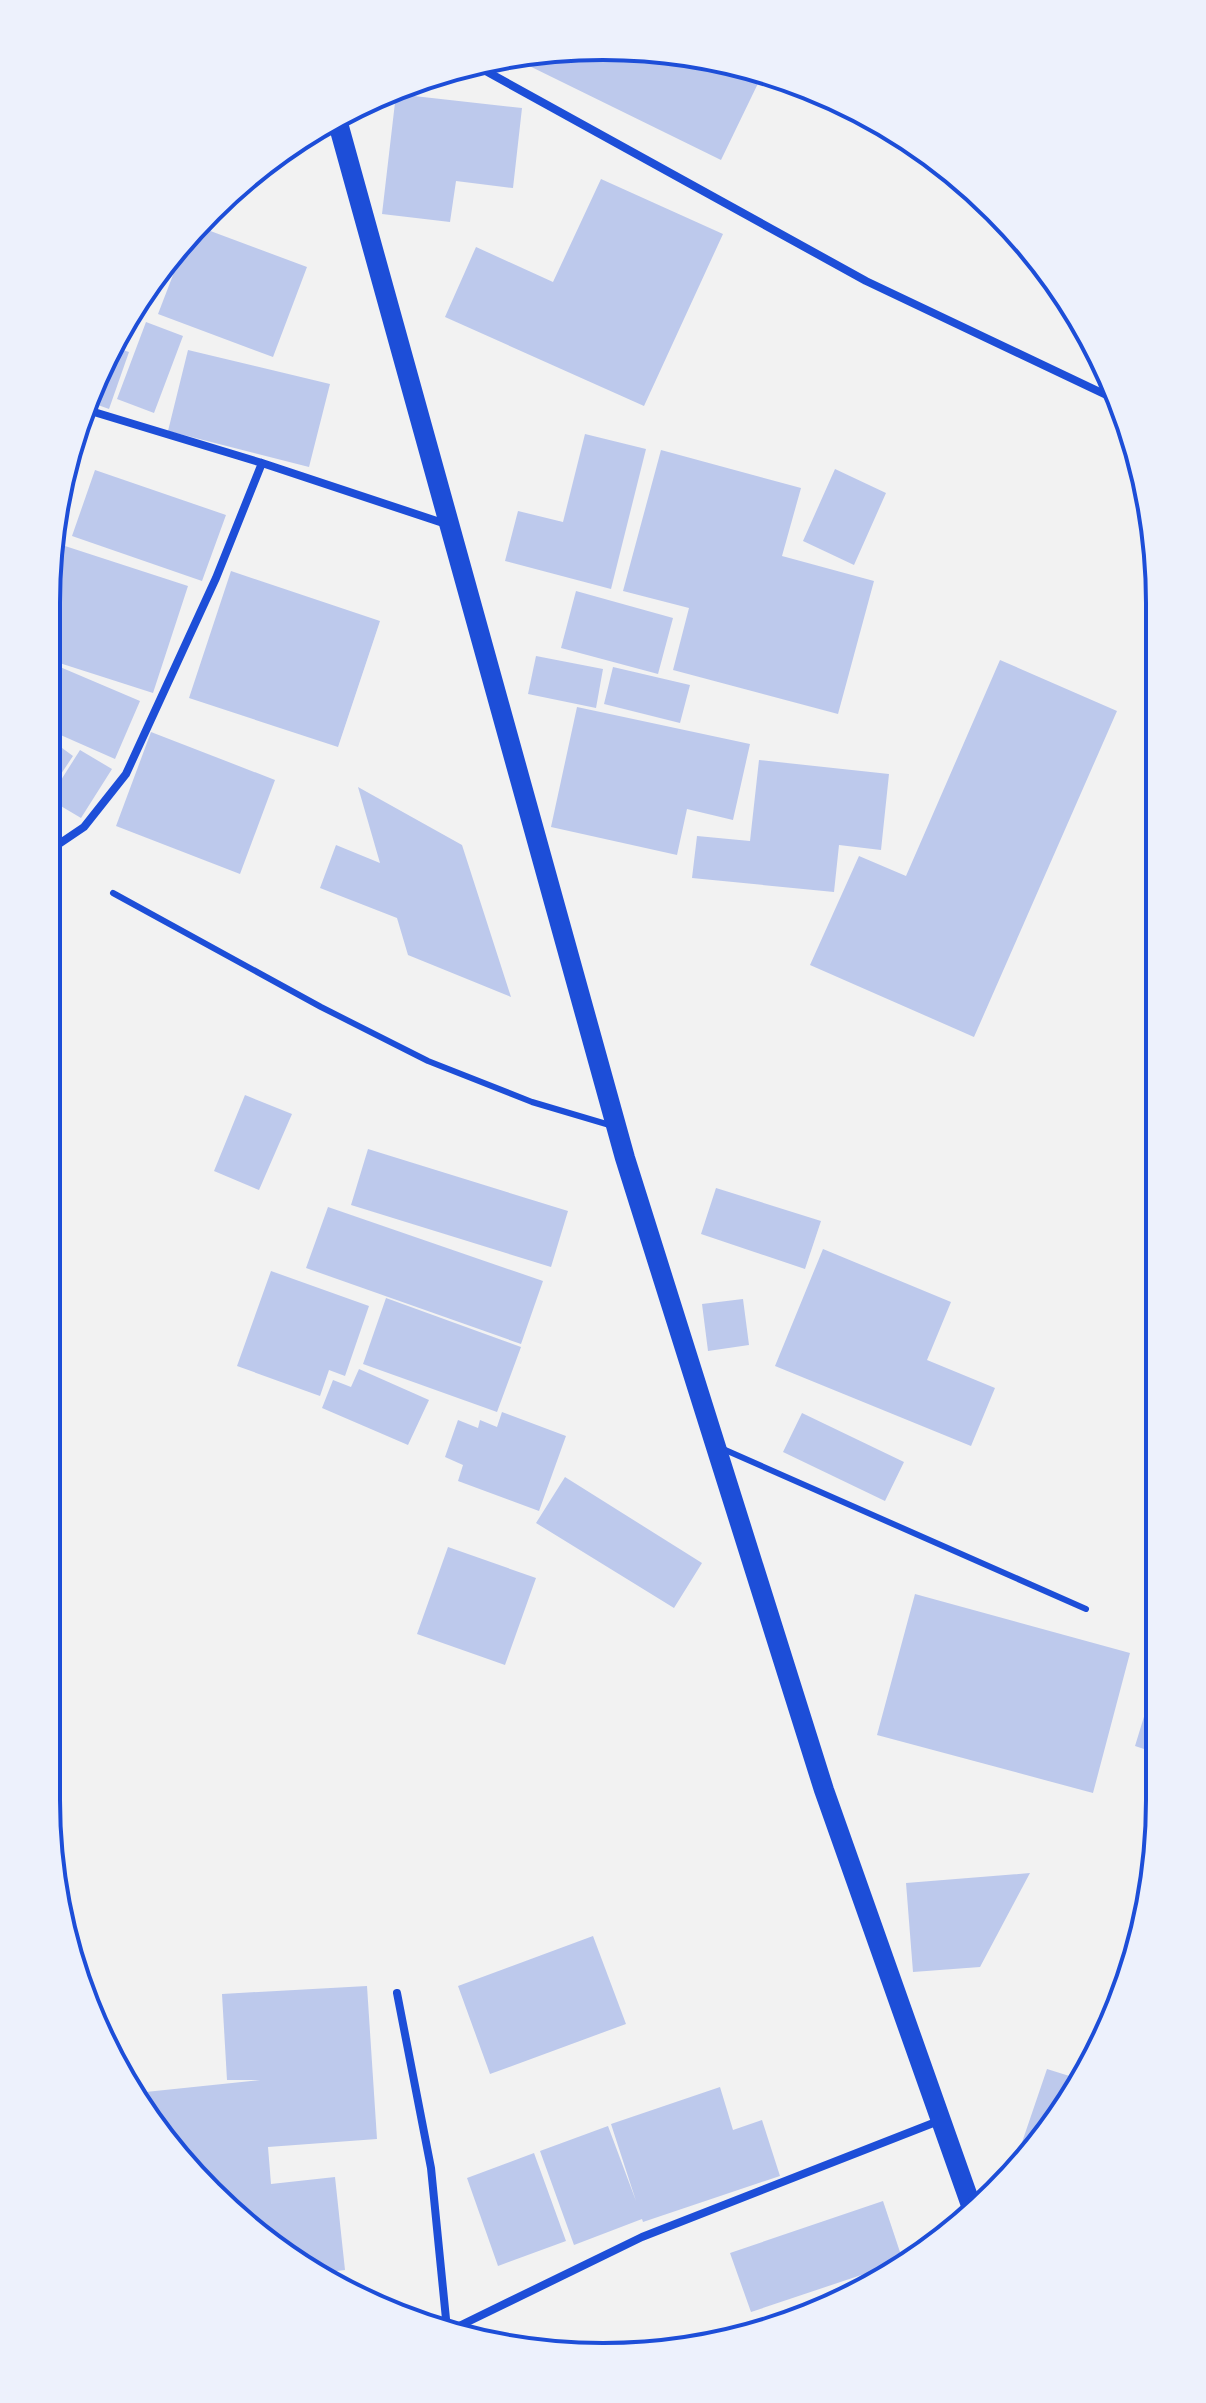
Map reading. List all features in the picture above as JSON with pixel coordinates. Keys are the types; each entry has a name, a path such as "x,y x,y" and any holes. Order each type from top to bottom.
{"main road":[{"path":"340,129 616,1127 824,1790 969,2200"}],"street":[{"path":"488,72 866,281 1105,394"},
{"path":"95,412 262,463 451,526"},
{"path":"60,843 84,827 126,774 216,578 262,463"},
{"path":"397,1993 431,2168 448,2320"},
{"path":"460,2324 642,2237 942,2120"}],"lane":[{"path":"113,893 321,1007 428,1061 532,1102 616,1127"},
{"path":"716,1446 1086,1609"}],"building":[{"path":"567,61 639,61 709,70 758,83 721,160 528,66"},
{"path":"410,96 522,108 513,188 456,181 450,222 382,214 395,101"},
{"path":"601,179 723,234 644,406 445,317 476,247 553,282"},
{"path":"209,230 307,267 273,357 158,314 176,267"},
{"path":"146,322 183,336 154,413 117,399"},
{"path":"123,350 129,352 109,409 97,405"},
{"path":"188,350 330,384 309,467 168,431"},
{"path":"585,434 646,449 611,589 505,561 518,511 563,522"},
{"path":"661,450 801,488 782,556 874,581 838,714 673,670 689,608 623,591"},
{"path":"835,469 886,493 854,565 803,541"},
{"path":"95,470 226,515 202,581 72,536"},
{"path":"65,546 188,586 153,693 60,663"},
{"path":"231,571 380,621 338,747 189,698"},
{"path":"576,591 673,618 658,674 561,648"},
{"path":"536,656 603,669 596,708 528,694"},
{"path":"1000,660 1117,711 974,1037 810,965 859,856 906,876"},
{"path":"60,667 140,701 115,759 60,735"},
{"path":"613,667 690,685 680,723 604,704"},
{"path":"577,707 750,744 733,820 687,809 677,855 551,827"},
{"path":"151,732 275,780 240,874 116,826"},
{"path":"60,746 73,756 60,776"},
{"path":"80,750 112,769 81,818 60,806 60,782"},
{"path":"759,760 889,774 881,850 839,845 834,892 692,878 697,836 750,841"},
{"path":"358,787 462,845 511,997 408,955 397,918 320,888 336,845 380,863"},
{"path":"245,1095 292,1114 259,1190 214,1171"},
{"path":"368,1149 568,1211 551,1267 351,1205"},
{"path":"716,1188 821,1221 805,1269 701,1234"},
{"path":"328,1207 543,1281 521,1344 306,1268"},
{"path":"823,1249 951,1302 927,1360 995,1388 971,1446 775,1366"},
{"path":"271,1271 369,1306 345,1376 329,1370 320,1396 237,1366"},
{"path":"386,1298 521,1347 497,1412 363,1364"},
{"path":"743,1299 749,1345 708,1351 702,1304"},
{"path":"359,1369 429,1400 408,1445 322,1408 333,1380 351,1387"},
{"path":"502,1412 566,1436 539,1511 458,1481 463,1465 445,1457 458,1420 478,1428 480,1420 497,1427"},
{"path":"802,1413 904,1462 885,1501 783,1452"},
{"path":"565,1477 702,1563 674,1608 536,1523"},
{"path":"448,1547 536,1578 505,1665 417,1634"},
{"path":"915,1594 1130,1653 1093,1793 877,1735"},
{"path":"1146,1710 1146,1750 1135,1746"},
{"path":"1030,1873 980,1967 913,1972 906,1883"},
{"path":"593,1936 626,2024 490,2074 458,1986"},
{"path":"367,1986 377,2139 268,2147 271,2184 335,2177 345,2270 331,2270 272,2231 245,2208 195,2158 146,2092 260,2080 227,2080 222,1994"},
{"path":"1047,2069 1070,2076 1034,2131 1020,2147"},
{"path":"720,2087 733,2130 762,2120 780,2176 643,2222 642,2219 574,2245 540,2151 608,2126 636,2201 611,2124"},
{"path":"534,2153 566,2241 498,2266 467,2178"},
{"path":"883,2201 901,2254 871,2272 751,2312 730,2253"}]}
